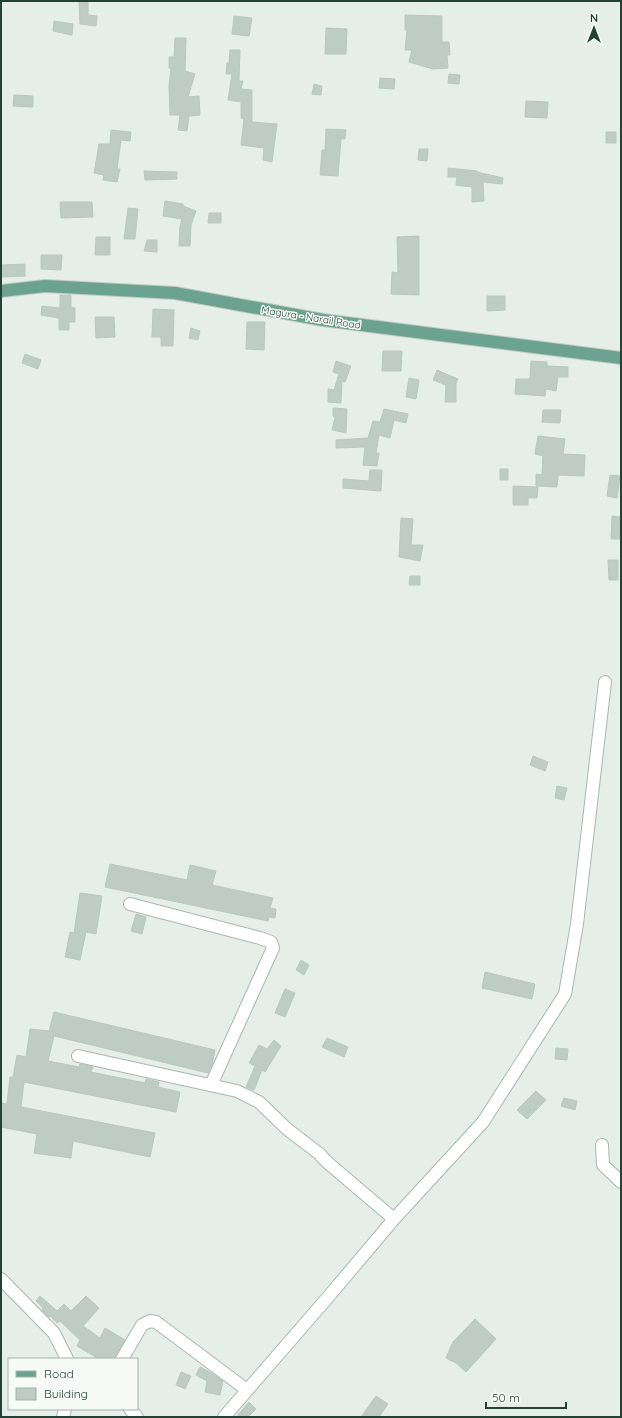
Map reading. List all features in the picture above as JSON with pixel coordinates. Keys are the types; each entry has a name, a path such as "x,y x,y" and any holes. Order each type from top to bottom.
{"main road":[{"name":"Magura - Narail Road","path":"1,291 45,286 175,293 323,320 621,358"}],"street":[{"path":"224,1417 329,1296 394,1218 483,1122 565,994 577,924 605,682"},
{"path":"130,904 271,942 273,948 211,1085"},
{"path":"78,1056 237,1090 259,1102 286,1128 321,1155 328,1163 394,1218"},
{"path":"602,1145 603,1165 621,1182"},
{"path":"1,1280 54,1333 66,1358"},
{"path":"123,1358 142,1325 150,1322 156,1322 247,1390"}],"building":[{"path":"79,1 88,1 88,15 97,16 96,26 80,24"},
{"path":"405,15 442,16 442,42 449,42 450,55 447,55 448,68 433,69 409,62 412,50 405,50 407,30 405,30"},
{"path":"234,16 252,18 249,36 232,34"},
{"path":"54,21 73,24 72,35 53,31"},
{"path":"326,28 347,29 346,54 325,54"},
{"path":"175,38 186,38 185,71 195,74 188,97 199,96 200,115 189,116 187,131 178,130 180,115 170,115 169,86 171,68 169,68 169,57 174,57"},
{"path":"230,50 240,50 239,81 243,81 241,89 252,90 252,122 277,124 272,162 263,160 264,148 241,145 244,119 241,118 241,102 228,100 232,74 226,74"},
{"path":"449,74 460,75 459,84 448,83"},
{"path":"380,78 395,79 394,89 379,88"},
{"path":"314,84 322,86 321,95 312,94"},
{"path":"14,95 33,96 33,107 13,106"},
{"path":"526,101 548,102 547,118 525,117"},
{"path":"326,129 346,130 345,139 341,139 338,176 320,175 322,150 325,150"},
{"path":"111,130 131,132 130,141 121,140 117,169 120,169 117,182 103,180 104,175 94,173 99,144 110,144"},
{"path":"606,132 616,132 616,143 606,143"},
{"path":"419,149 428,149 427,161 418,160"},
{"path":"448,168 477,171 503,178 502,184 483,182 484,201 472,202 472,187 456,185 457,177 448,177"},
{"path":"144,171 177,172 177,179 145,180"},
{"path":"165,201 183,204 183,206 196,211 191,225 190,246 179,246 180,226 182,219 163,216"},
{"path":"60,202 92,202 93,217 61,218"},
{"path":"128,208 138,209 135,239 124,239"},
{"path":"209,213 221,213 221,223 208,223"},
{"path":"419,236 419,295 391,294 392,272 398,273 397,237"},
{"path":"96,237 110,237 110,255 95,255"},
{"path":"147,240 157,240 157,252 144,251"},
{"path":"41,255 62,255 61,270 41,269"},
{"path":"25,264 25,276 1,277 1,265"},
{"path":"60,295 71,295 71,307 75,308 75,322 69,322 69,330 59,330 59,318 41,315 42,306 60,308"},
{"path":"487,296 505,296 505,310 487,311"},
{"path":"153,309 174,310 173,346 161,346 161,337 152,337"},
{"path":"95,317 114,317 115,337 96,338"},
{"path":"247,322 265,322 264,350 246,349"},
{"path":"191,328 200,331 198,340 189,338"},
{"path":"383,351 402,351 401,371 382,371"},
{"path":"25,354 41,360 38,369 22,363"},
{"path":"336,361 351,366 345,382 342,381 341,403 328,402 328,389 334,390 339,374 333,372"},
{"path":"531,361 547,362 547,366 568,367 568,377 558,377 556,391 546,389 545,396 515,394 516,379 530,379"},
{"path":"437,370 458,379 456,383 456,402 445,402 446,385 433,380"},
{"path":"409,378 419,380 416,399 406,397"},
{"path":"333,408 347,409 346,433 332,430 335,417 333,416"},
{"path":"384,409 408,414 406,423 394,420 390,438 379,435 376,453 379,453 377,466 363,465 365,447 336,448 336,440 368,438 373,421 380,422"},
{"path":"543,410 561,410 560,423 542,422"},
{"path":"538,436 565,439 563,454 585,455 584,476 558,475 557,487 536,486 536,474 542,475 543,456 535,454"},
{"path":"500,469 508,469 508,480 500,480"},
{"path":"370,470 382,470 381,491 343,488 343,479 369,481"},
{"path":"610,475 620,476 617,498 607,496"},
{"path":"513,486 538,487 537,498 528,498 528,505 513,505"},
{"path":"612,516 621,517 621,539 611,539"},
{"path":"401,518 413,519 411,545 423,545 420,561 399,557"},
{"path":"608,560 618,560 618,580 609,580"},
{"path":"410,576 420,576 420,585 409,585"},
{"path":"533,756 548,762 545,771 530,765"},
{"path":"557,786 567,788 564,800 555,798"},
{"path":"110,864 187,880 190,865 216,871 212,885 273,898 270,908 276,909 275,918 269,917 268,921 105,887"},
{"path":"80,893 102,896 96,934 86,932 80,960 65,957 70,932 74,933"},
{"path":"136,914 146,917 142,934 131,931"},
{"path":"301,960 309,965 304,975 296,970"},
{"path":"485,972 535,984 532,999 482,988"},
{"path":"285,989 295,993 285,1017 275,1013"},
{"path":"54,1012 215,1050 212,1065 208,1073 54,1036 48,1061 79,1067 80,1064 93,1067 91,1072 145,1083 146,1079 159,1082 158,1087 180,1092 176,1112 24,1082 21,1107 155,1133 150,1157 73,1141 71,1158 34,1153 37,1134 1,1127 1,1103 7,1104 10,1077 13,1077 17,1055 26,1057 30,1029 49,1031"},
{"path":"327,1038 348,1047 344,1057 322,1047"},
{"path":"274,1040 281,1046 265,1072 262,1070 254,1090 246,1087 255,1066 249,1063 259,1045 267,1049"},
{"path":"556,1048 568,1049 567,1060 555,1059"},
{"path":"536,1091 546,1100 527,1119 517,1110"},
{"path":"564,1098 577,1101 575,1110 561,1106"},
{"path":"40,1296 57,1311 64,1304 71,1311 86,1296 99,1308 83,1326 100,1338 105,1328 125,1340 116,1358 97,1358 77,1346 80,1340 60,1321 57,1323 50,1316 49,1317 36,1301"},
{"path":"475,1319 496,1339 466,1372 456,1363 446,1358 453,1342"},
{"path":"200,1367 223,1381 220,1395 205,1392 207,1381 196,1375"},
{"path":"181,1372 191,1376 185,1389 176,1385"},
{"path":"376,1396 388,1404 379,1417 361,1417"},
{"path":"249,1402 256,1409 248,1417 236,1417"}]}
